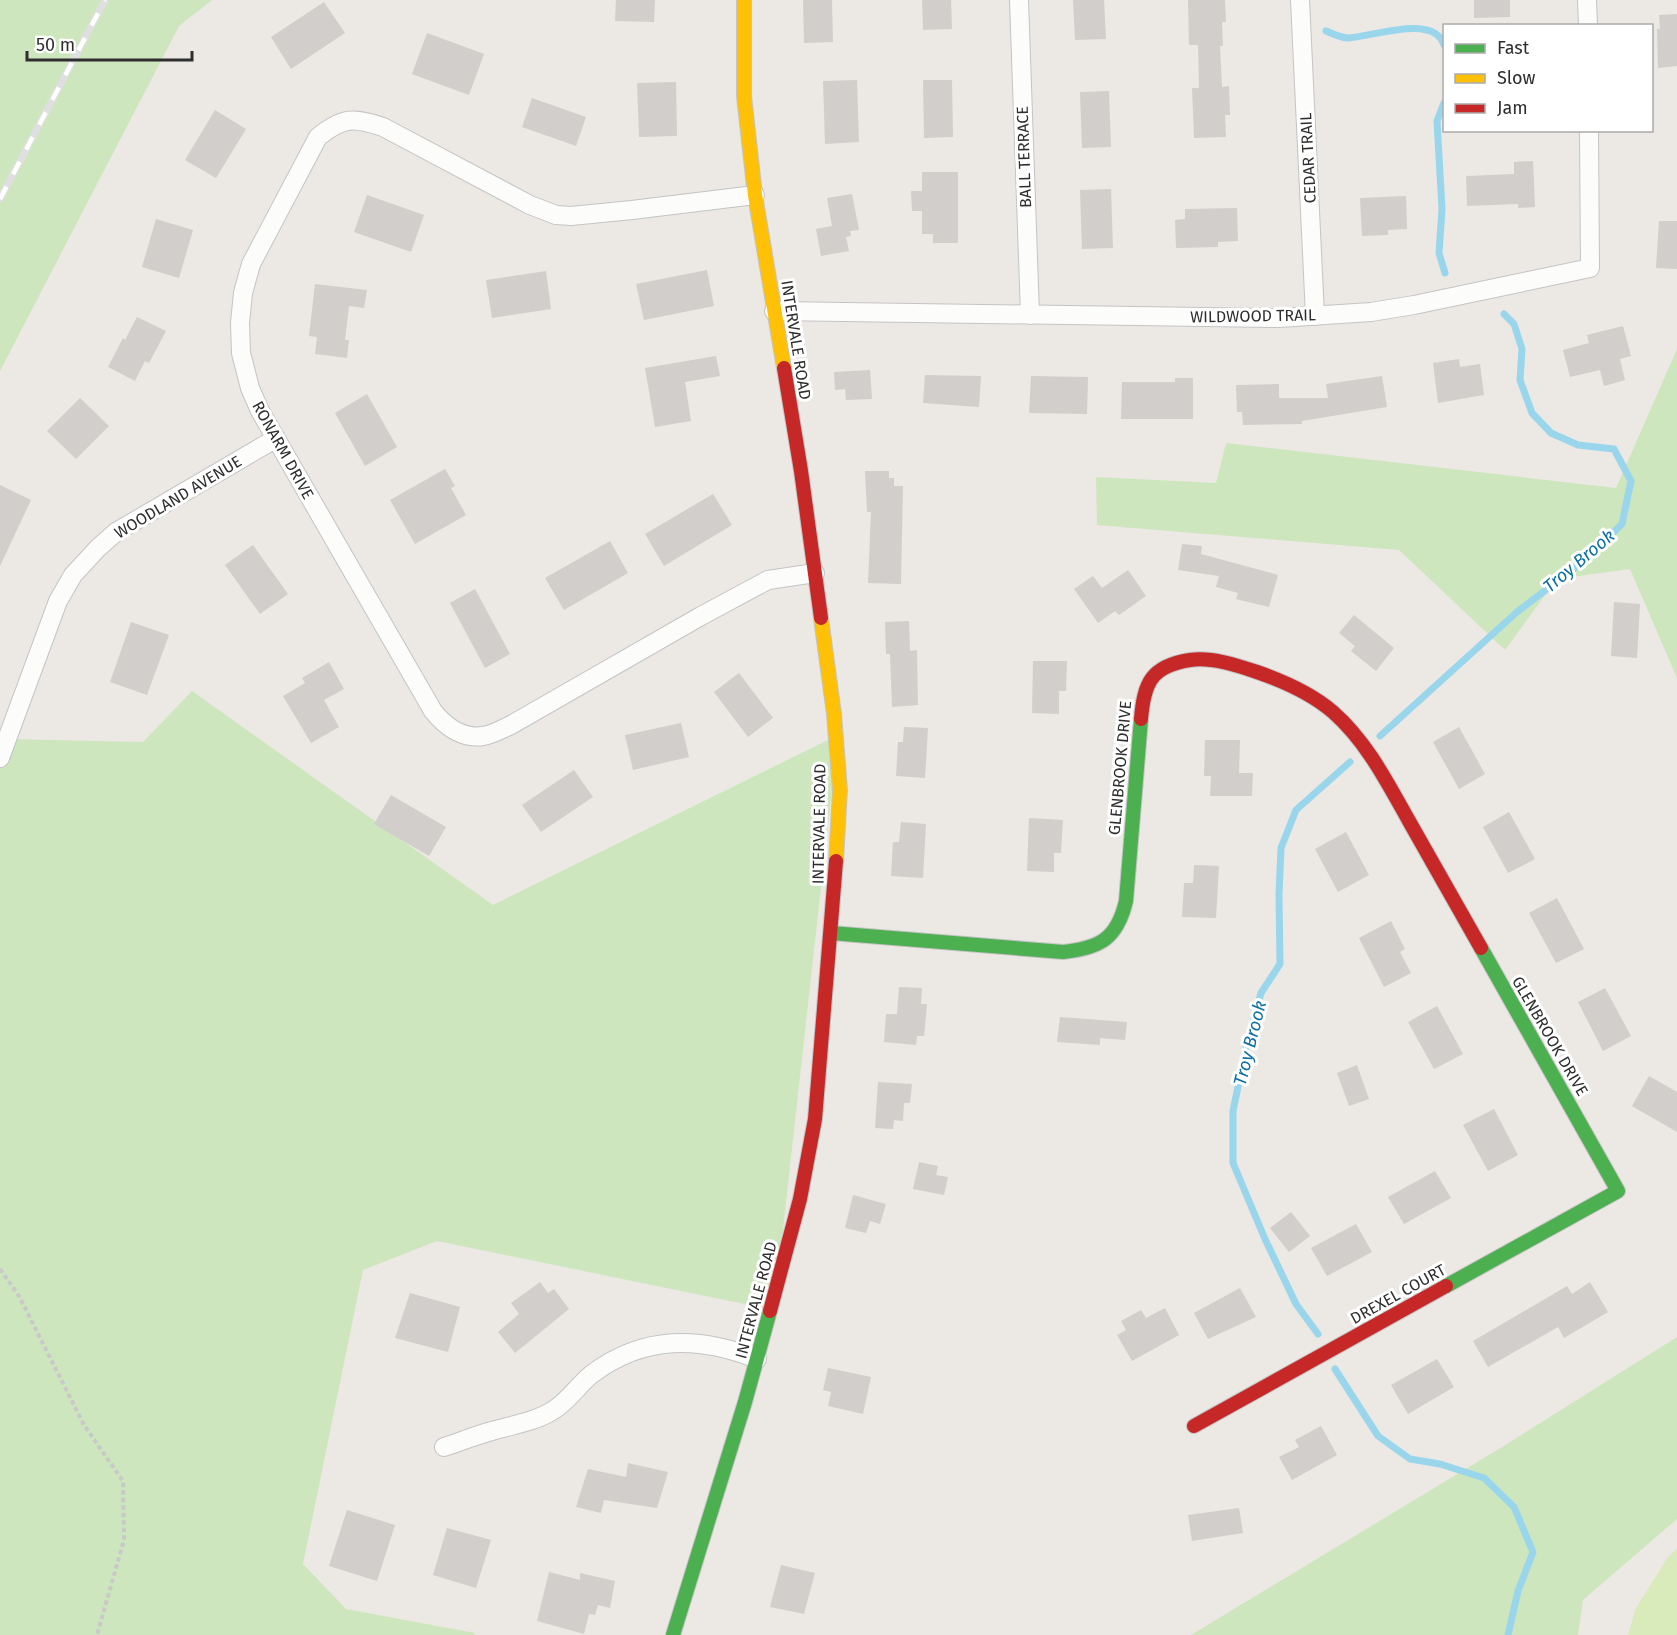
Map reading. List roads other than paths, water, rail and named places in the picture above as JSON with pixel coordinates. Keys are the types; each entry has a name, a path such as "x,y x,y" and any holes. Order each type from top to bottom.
{"street":[{"name":"INTERVALE ROAD","path":"673,1635 757,1359 800,1198 815,1119 831,933 840,790 834,714 801,471 755,195 744,96 744,0"},
{"name":"BALL TERRACE","path":"1019,0 1030,315"},
{"name":"CEDAR TRAIL","path":"1300,0 1315,316"},
{"path":"1587,0 1588,24"},
{"name":"RONARM DRIVE","path":"755,195 632,210 571,216 556,215 530,205 383,127 364,121 348,121 334,125 318,137 251,264 243,293 240,323 241,353 250,388 275,439 433,711 442,723 457,732 469,736 484,736 511,725 768,580 815,573"},
{"name":"WILDWOOD TRAIL","path":"774,310 1279,318 1371,312 1590,268 1589,132"},
{"name":"WOODLAND AVENUE","path":"0,758 58,601 73,575 116,532 275,439"},
{"name":"GLENBROOK DRIVE","path":"831,933 1063,952 1093,948 1106,940 1117,929 1124,916 1140,720 1143,696 1148,682 1158,671 1171,664 1201,659 1245,667 1301,690 1329,709 1359,738 1376,763 1618,1191"},
{"name":"DREXEL COURT","path":"1194,1426 1618,1191"},
{"path":"444,1447 490,1431 539,1418 554,1411 591,1375 616,1358 644,1347 689,1342 719,1346 757,1359"}],"waterway":[{"name":"Troy Brook","path":"1326,31 1348,38 1416,28 1438,35 1443,43"},
{"name":"Troy Brook","path":"1443,106 1437,121 1442,209 1439,253 1445,273"},
{"name":"Troy Brook","path":"1380,736 1517,612 1585,560 1622,524 1631,481 1614,449 1578,445 1551,433 1532,413 1520,380 1522,349 1514,324 1504,314"},
{"name":"Troy Brook","path":"1318,1334 1296,1304 1233,1163 1233,1111 1246,1048 1261,993 1280,964 1281,848 1296,810 1350,762"},
{"name":"Troy Brook","path":"1335,1369 1378,1436 1410,1459 1440,1464 1484,1478 1514,1507 1533,1552 1518,1591 1508,1635"}],"railway":[{"path":"0,199 105,0"}]}
